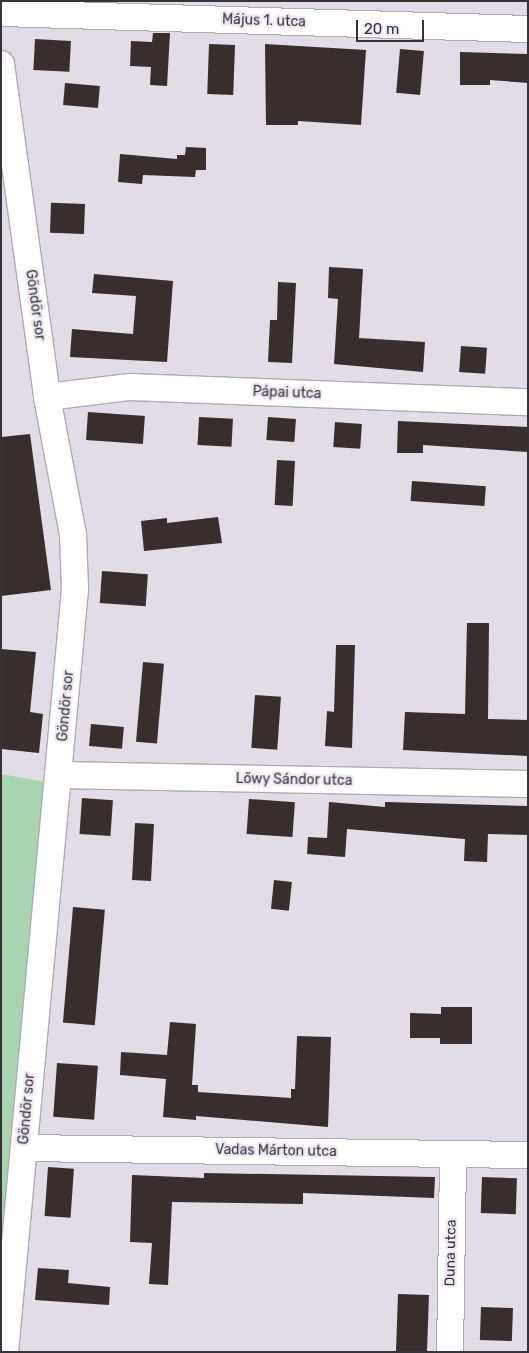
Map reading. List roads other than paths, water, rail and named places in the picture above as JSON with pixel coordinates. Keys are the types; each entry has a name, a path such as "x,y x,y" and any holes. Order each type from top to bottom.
{"street":[{"name":"Május 1. utca","path":"1,12 528,29"},
{"name":"Göndör sor","path":"1,64 47,397 73,534 75,589 60,776 5,1352"},
{"name":"Pápai utca","path":"47,397 130,387 528,402"},
{"name":"Lőwy Sándor utca","path":"60,776 528,784"},
{"name":"Vadas Márton utca","path":"24,1148 528,1155"},
{"name":"Duna utca","path":"450,1352 453,1154"}]}
